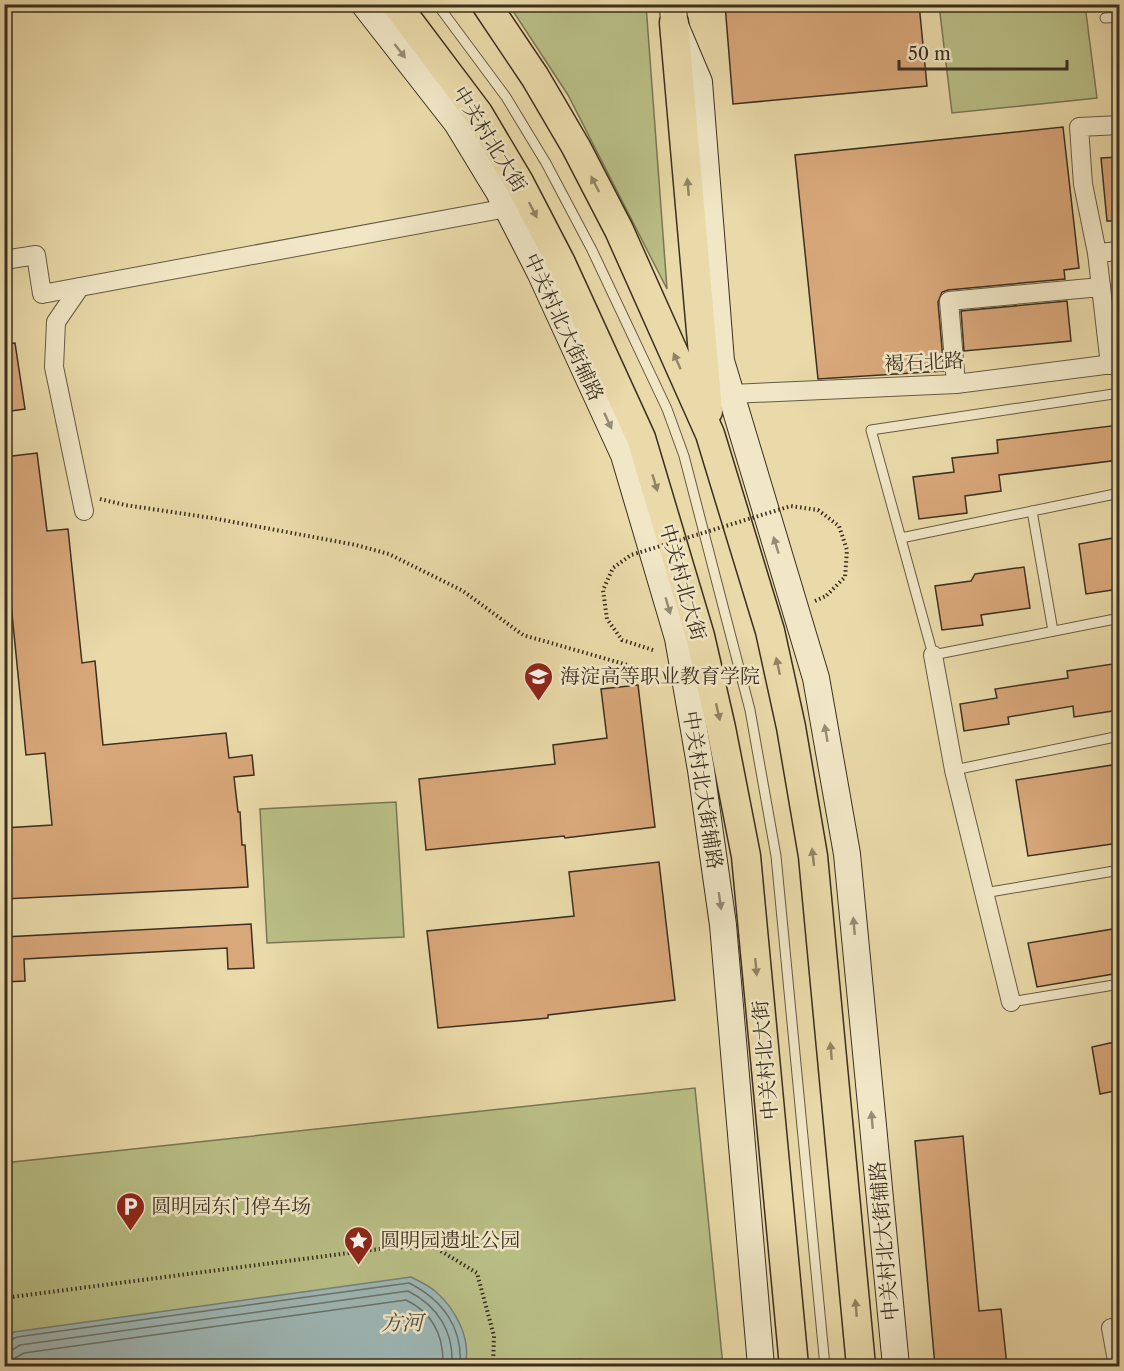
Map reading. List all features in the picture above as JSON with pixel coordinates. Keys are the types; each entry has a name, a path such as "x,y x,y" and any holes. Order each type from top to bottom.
{"main road":[{"name":"中关村北大街","path":"396,4 478,113 519,182 561,263 641,438 700,636 746,856 794,1366"},
{"path":"486,4 535,77 576,147 619,230 710,434 770,631 791,727 813,856 861,1366"},
{"path":"673,14 710,434"}],"street":[{"name":"中关村北大街辅路","path":"364,4 456,123 507,208 540,272 624,455 678,638 701,770 723,925 761,1366"},
{"name":"中关村北大街辅路","path":"673,14 699,82 721,361 816,678 847,854 896,1366"},
{"path":"1114,364 1097,253 1083,184 1079,128 1119,125"},
{"path":"4,260 36,255 42,294 507,208"},
{"path":"1097,253 1119,251"},
{"path":"80,287 56,322 54,367 82,503"},
{"path":"956,384 949,301 1101,287"},
{"name":"褐石北路","path":"731,394 956,384 1114,364"},
{"path":"933,655 954,770 1011,1002"},
{"path":"1111,1328 1118,1366"}],"lane":[{"name":"中关村北大街","path":"437,4 506,97 546,163 592,250 662,399 684,456 750,710 776,856 825,1366"},
{"path":"1105,18 1119,17"},
{"path":"1119,393 871,430 933,655 1119,618"},
{"path":"901,538 1119,493"},
{"path":"1032,511 1053,631"},
{"path":"954,770 1119,736"},
{"path":"984,893 1119,870"},
{"path":"1011,1002 1119,984"}],"path":[{"path":"82,503 125,505 212,518 356,545 389,554 463,591 523,635 645,670"},
{"path":"653,650 622,640 607,619 603,590 613,568 631,555 791,506 818,510 839,526 847,550 845,577 826,596"},
{"path":"4,1299 395,1247 436,1248 477,1273 494,1336 493,1366"}],"green space":[{"path":"509,5 646,5 667,289 568,95"},
{"path":"939,5 1085,5 1097,98 952,113"},
{"path":"396,802 404,937 267,943 260,809"},
{"name":"圆明园遗址公园","path":"695,1088 723,1366 5,1366 4,1163"}],"water":[{"name":"方河","path":"411,1277 435,1291 455,1315 466,1345 465,1366 5,1366 5,1339 14,1332"}],"building":[{"path":"725,4 919,4 927,86 733,104"},
{"path":"1063,127 1079,268 1064,270 1065,279 942,292 938,302 944,371 818,379 795,155"},
{"path":"1119,157 1119,221 1107,221 1101,158"},
{"path":"1067,301 1071,341 964,351 961,311"},
{"path":"15,343 25,409 4,412 4,344"},
{"path":"1119,425 1119,460 999,475 1001,491 965,496 967,513 919,519 913,477 954,472 952,458 998,453 997,440"},
{"path":"37,453 47,531 68,529 82,663 95,661 103,745 226,733 229,758 252,755 254,775 234,777 238,812 240,812 242,845 245,845 248,887 4,899 4,828 52,825 45,753 26,755 4,533 4,457"},
{"path":"1119,537 1119,589 1086,594 1079,544"},
{"path":"1024,567 1030,608 981,615 983,625 942,630 935,586 971,581 975,574"},
{"path":"1119,663 1119,710 1074,717 1073,706 1008,717 1009,724 964,731 960,704 997,698 995,689 1068,678 1067,671"},
{"path":"638,685 655,827 565,838 564,836 426,850 419,779 555,764 553,745 607,738 601,689"},
{"path":"1119,764 1119,843 1028,856 1016,780"},
{"path":"659,862 675,1000 548,1015 548,1018 438,1028 427,931 574,916 569,872"},
{"path":"251,924 254,968 228,969 227,948 24,959 25,981 4,982 4,937"},
{"path":"1119,928 1119,973 1037,987 1028,943"},
{"path":"1119,1041 1119,1090 1100,1094 1092,1047"},
{"path":"963,1136 979,1311 1001,1309 1007,1366 935,1366 915,1141"}],"place":[{"name":"海淀高等职业教育学院","path":"539,702"},
{"name":"圆明园东门停车场","path":"130,1232"},
{"name":"圆明园遗址公园","path":"359,1266"}]}
